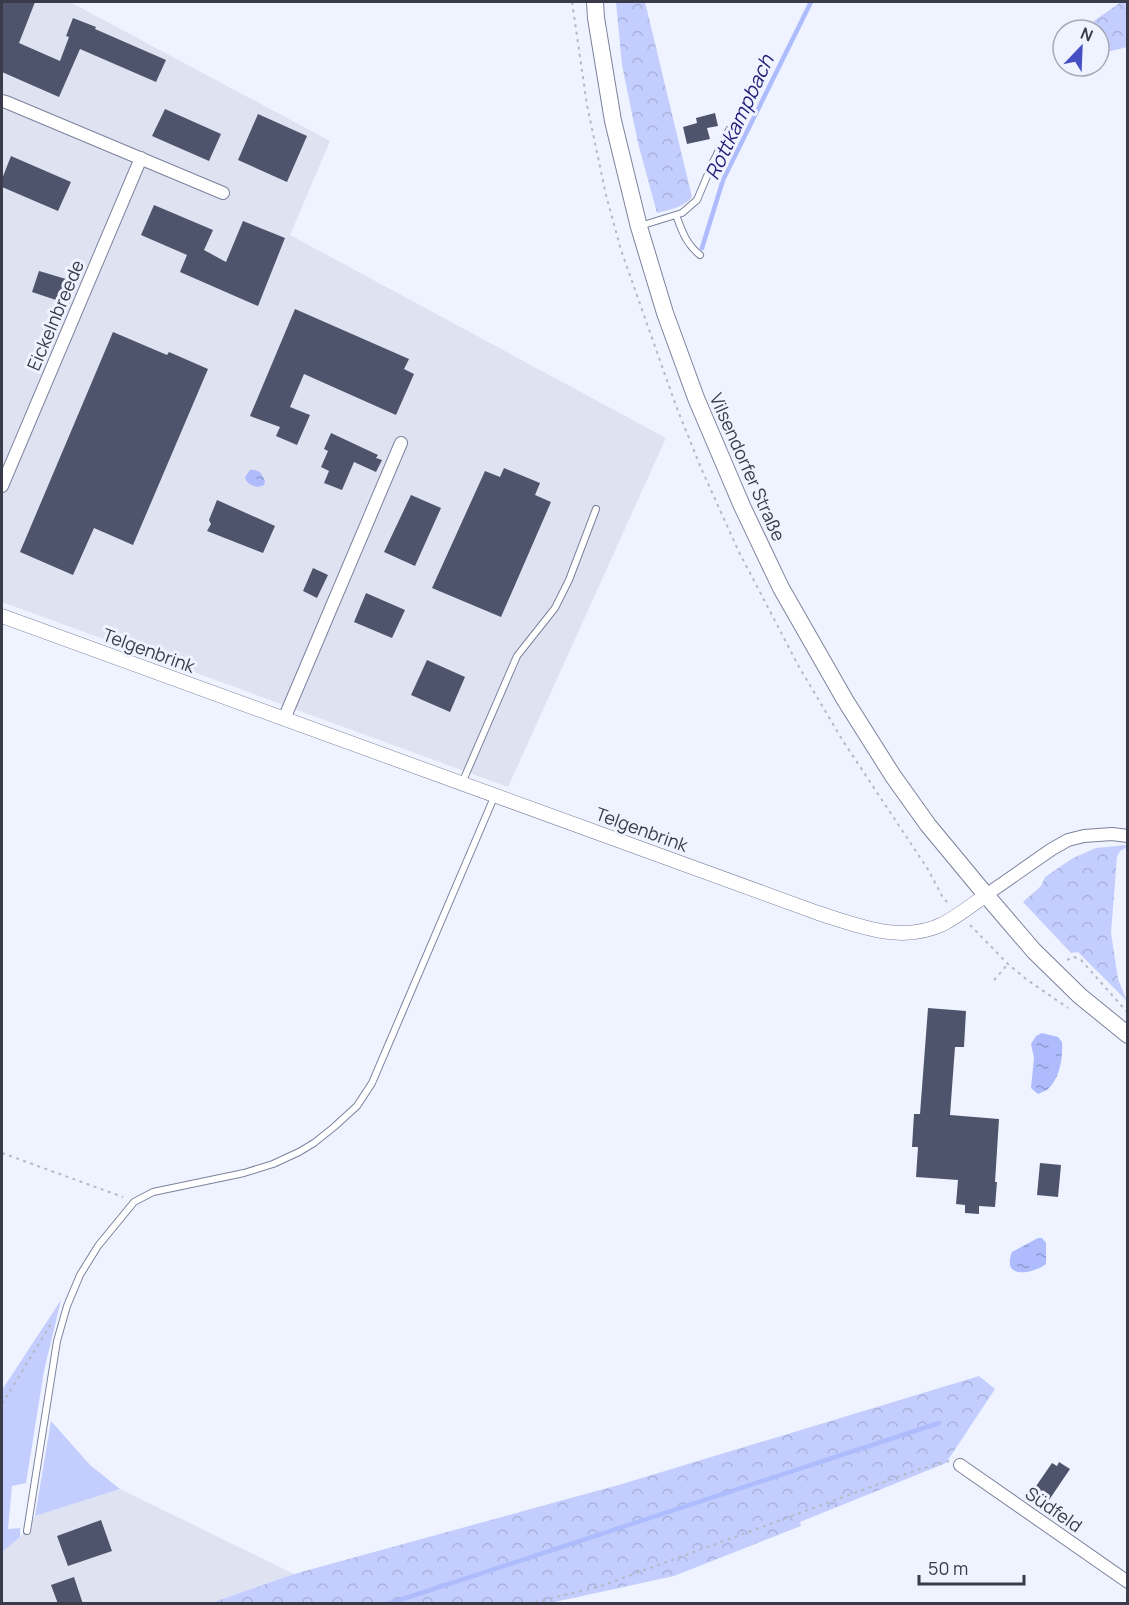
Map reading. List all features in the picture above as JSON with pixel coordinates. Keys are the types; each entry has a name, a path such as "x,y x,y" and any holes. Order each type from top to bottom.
{"main road":[{"name":"Vilsendorfer Straße","path":"595,2 613,121 639,227 665,313 696,398 742,507 781,588 845,700 893,776 928,825 1034,951 1089,1004 1128,1035"}],"street":[{"path":"2,101 223,193"},
{"name":"Eickelnbreede","path":"2,486 141,158"},
{"path":"284,719 401,443"},
{"name":"Telgenbrink","path":"2,616 818,913 878,932 903,933 926,930 943,924 986,895"},
{"path":"986,895 1068,840 1103,835 1128,836"},
{"name":"Südfeld","path":"960,1465 1128,1582"}],"lane":[{"path":"639,227 682,213 697,200 729,130"},
{"path":"676,215 684,237 692,249 700,255"},
{"path":"462,783 517,656 555,608 569,580 596,508"},
{"path":"27,1531 57,1341 67,1306 80,1275 98,1246 134,1202 153,1192 244,1173 273,1164 314,1143 357,1106 372,1083 495,795"}],"path":[{"path":"973,928 1008,964 1040,988"},
{"path":"994,980 1008,964"},
{"path":"2,1153 134,1202"},
{"path":"2,1404 50,1325"},
{"path":"528,1604 602,1586 920,1469 951,1460 960,1465"}],"shaded area":[{"path":"2,2 70,2 330,141 290,235 666,438 508,787 2,602"},
{"path":"120,1489 294,1574 211,1603 2,1604 2,1552 27,1531 35,1516"}],"green space":[{"path":"616,2 645,2 692,197 681,206 657,213 638,143 622,65"},
{"path":"1121,2 1127,2 1127,47 1111,51 1111,18 1098,18"},
{"path":"1127,845 1117,857 1111,933 1118,979 1127,1001 1078,952 1071,953 1023,902 1041,886 1045,877 1073,858 1096,848"},
{"path":"61,1300 44,1371 26,1483 12,1486 8,1529 20,1528 20,1537 2,1552 2,1390"},
{"path":"979,1376 995,1389 946,1463 800,1522 801,1526 674,1576 550,1603 211,1603 294,1574 622,1484"},
{"path":"51,1421 90,1465 120,1489 35,1516"}],"water":[{"path":"250,470 260,473 265,482 264,485 258,487 248,483 245,477"},
{"path":"1042,1033 1058,1037 1062,1042 1062,1054 1055,1080 1047,1090 1038,1094 1031,1088 1034,1058 1031,1044 1036,1036"},
{"path":"1042,1238 1046,1243 1046,1264 1027,1272 1014,1271 1010,1261 1012,1252"}],"building":[{"path":"2,2 35,2 19,43 60,61 73,18 166,60 156,82 80,49 59,97 2,72"},
{"path":"165,109 221,134 209,161 152,136"},
{"path":"715,113 718,126 707,128 710,139 687,144 683,127 697,123 696,118"},
{"path":"258,114 307,136 287,182 238,160"},
{"path":"11,156 71,182 58,211 2,187 2,179"},
{"path":"154,205 213,230 204,250 226,262 243,221 285,238 258,306 180,272 187,255 141,235"},
{"path":"39,271 66,279 62,302 32,292"},
{"path":"295,309 409,359 404,369 414,374 396,415 304,374 290,407 310,415 297,445 276,436 280,427 250,416"},
{"path":"113,332 167,355 169,352 208,369 133,545 94,528 73,575 20,552"},
{"path":"331,433 378,455 376,458 382,460 376,472 354,462 342,490 324,483 329,471 321,467 328,451 324,449"},
{"path":"504,468 540,483 535,495 551,502 501,617 432,588 485,471 500,477"},
{"path":"411,495 441,508 415,566 384,552"},
{"path":"217,500 275,526 263,553 207,531"},
{"path":"313,568 328,575 317,598 303,591"},
{"path":"366,593 405,610 392,638 354,622"},
{"path":"427,660 465,677 450,712 411,695"},
{"path":"928,1008 966,1011 964,1047 955,1047 950,1115 999,1119 995,1207 979,1206 979,1214 965,1213 965,1205 956,1204 958,1180 916,1177 918,1147 912,1147 914,1114 920,1114"},
{"path":"1040,1163 1061,1165 1058,1197 1037,1195"},
{"path":"1059,1462 1070,1469 1047,1503 1032,1492 1052,1463 1057,1466"},
{"path":"101,1520 112,1551 68,1566 57,1536"},
{"path":"74,1577 83,1604 58,1604 51,1585"}],"waterway":[{"name":"Rottkampbach","path":"702,248 723,180 811,2"},
{"path":"388,1604 939,1423"}]}
